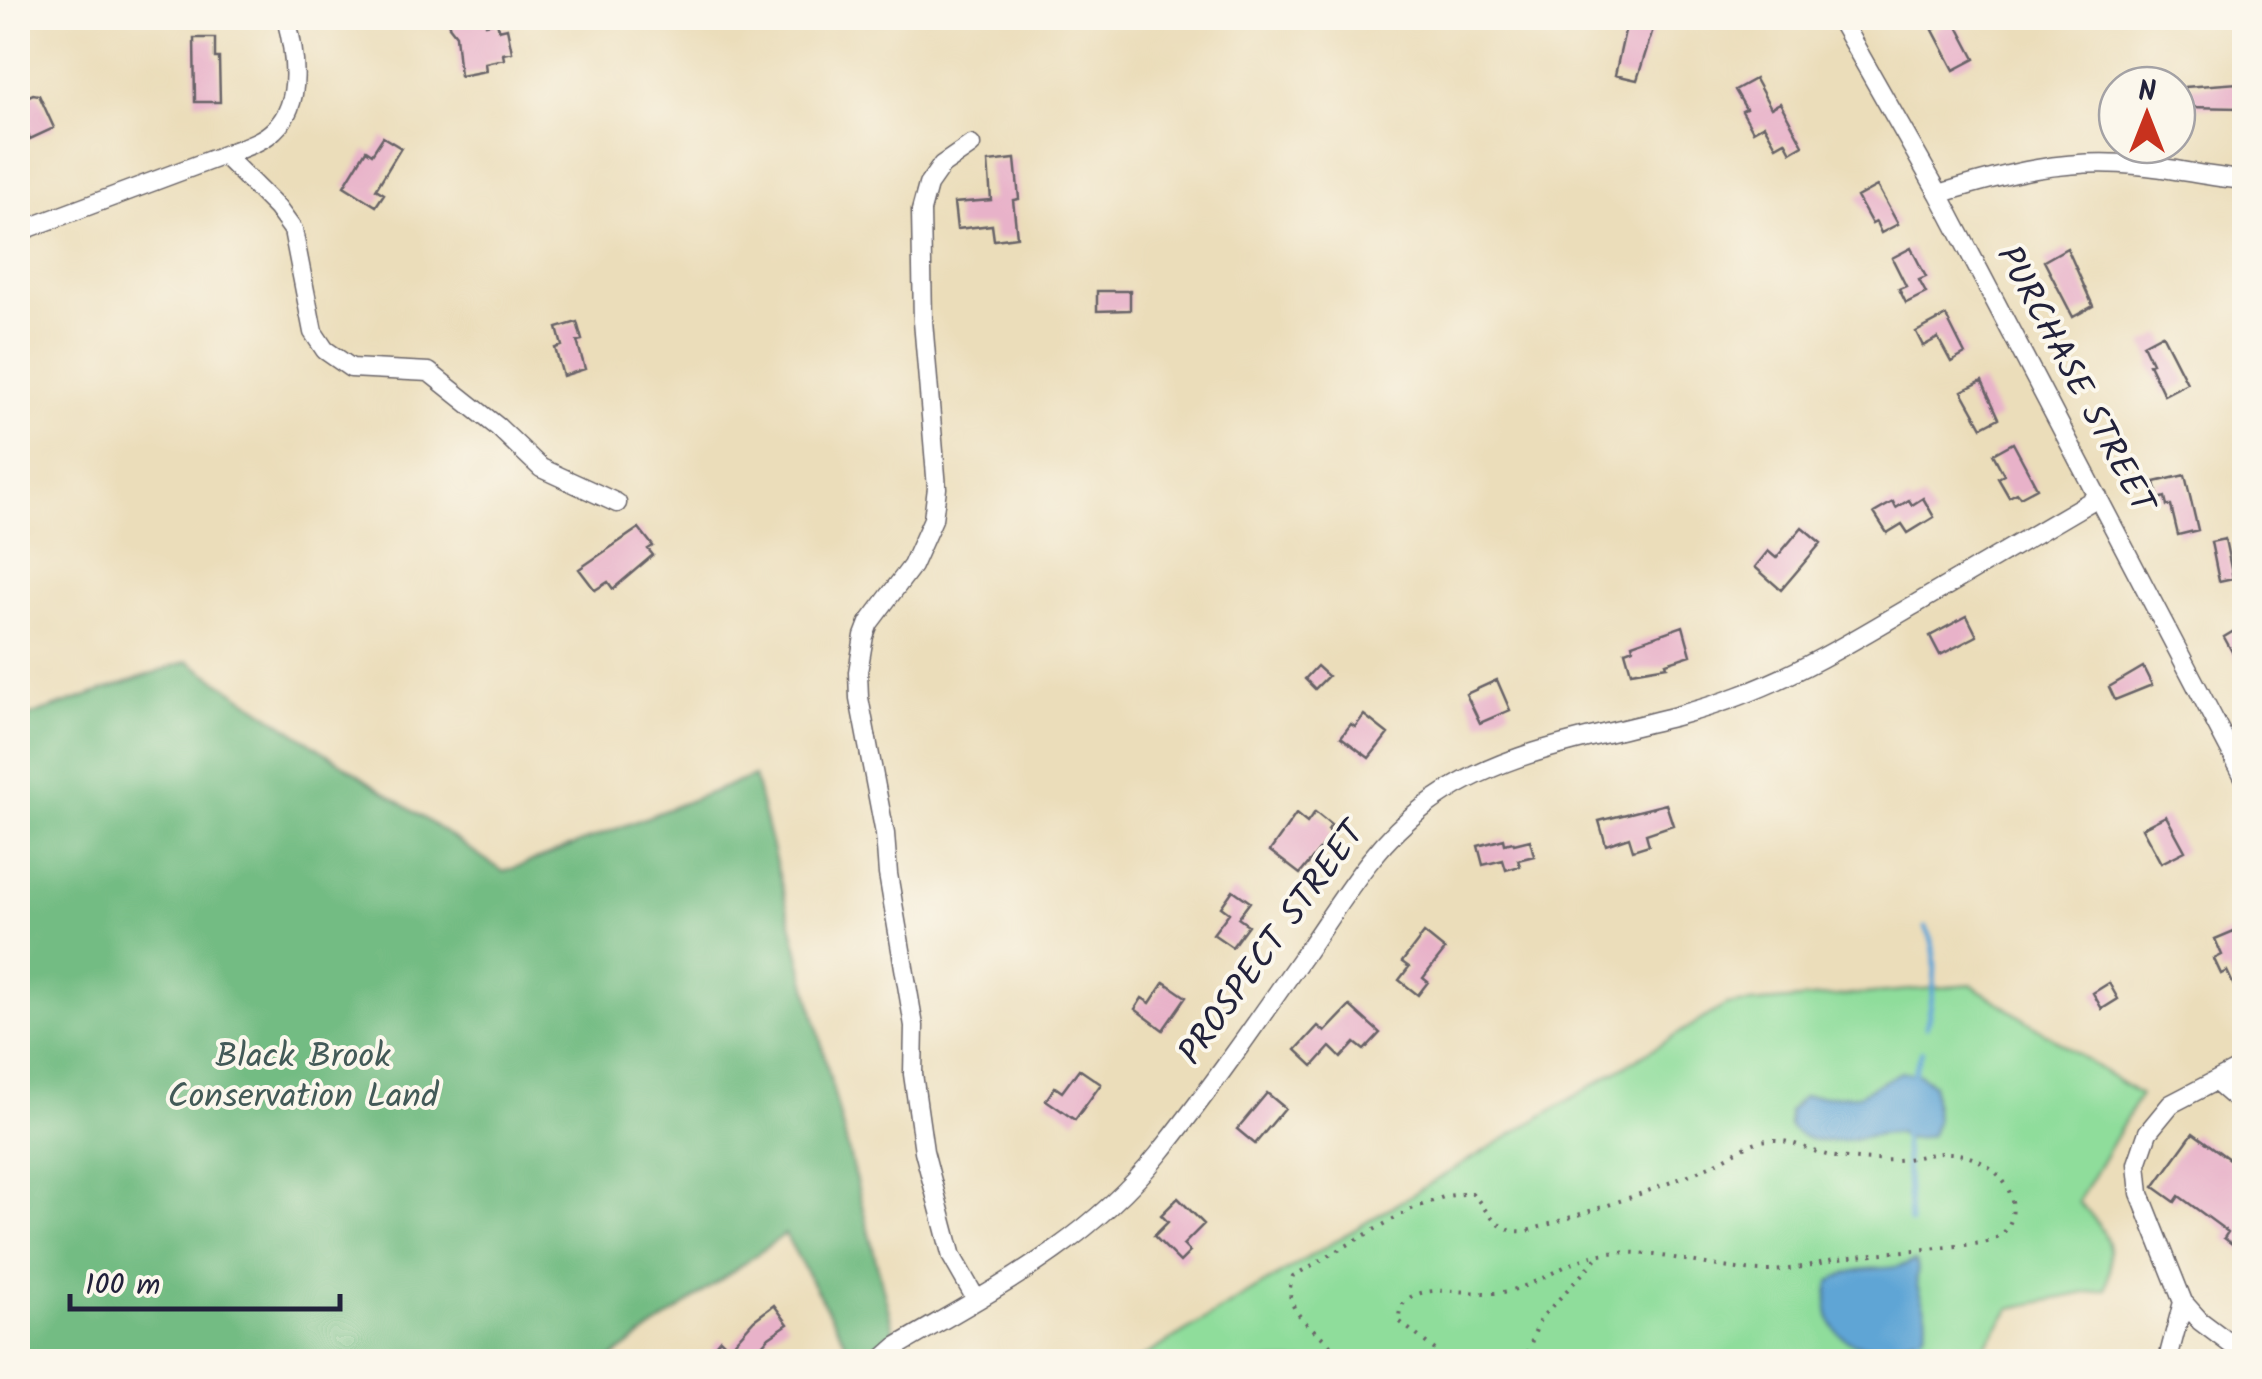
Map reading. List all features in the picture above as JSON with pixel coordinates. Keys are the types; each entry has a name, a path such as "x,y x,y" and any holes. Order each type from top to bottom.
{"street":[{"path":"18,232 265,138 284,118 294,78 286,18"},
{"name":"PURCHASE STREET","path":"1839,18 1940,194 2244,777"},
{"path":"971,144 942,165 928,184 921,211 923,321 936,502 926,540 912,566 869,623 858,672 859,698 885,834 888,874 914,1026 913,1074 924,1152 952,1257 976,1299"},
{"path":"224,155 278,208 294,230 314,332 324,350 350,368 429,372 541,468 617,502"},
{"path":"1940,194 2021,170 2078,164 2135,164 2244,180"},
{"name":"PROSPECT STREET","path":"879,1362 896,1347 1078,1236 1157,1157 1364,867 1396,830 1440,794 1472,774 1518,757 1678,716 1772,682 1856,639 2098,496"},
{"path":"2244,1066 2171,1104 2148,1132 2137,1164 2140,1194 2184,1302 2200,1321 2244,1354"},
{"path":"2216,1082 2244,1106"},
{"path":"2172,1362 2170,1352 2184,1302"}],"path":[{"path":"1343,1362 1338,1350 1294,1309 1289,1294 1293,1276 1392,1218 1458,1193 1472,1193 1494,1222 1521,1232 1636,1194 1714,1164 1762,1140 1778,1140 1834,1157 1898,1160 1954,1152 1991,1168 2012,1199 2012,1216 2006,1230 1987,1242 1855,1256 1780,1270 1728,1269 1622,1252 1603,1253 1508,1291 1434,1291 1409,1297 1400,1307 1399,1321 1450,1362"},
{"path":"1524,1362 1540,1319 1603,1253"}],"green space":[{"name":"Black Brook Conservation Land","path":"188,661 504,872 754,776 894,1332 856,1361 785,1234 607,1361 18,1361 18,720"},
{"path":"1972,985 2140,1095 2078,1202 2107,1241 2110,1262 2106,1289 2011,1308 1975,1361 1135,1362 1726,1005"}],"water":[{"path":"1901,1072 1919,1074 1933,1084 1936,1122 1931,1135 1910,1139 1896,1133 1825,1141 1800,1135 1789,1126 1789,1111 1803,1097 1858,1095"},
{"path":"1915,1261 1926,1313 1925,1332 1888,1346 1854,1343 1841,1335 1831,1322 1830,1282 1851,1272"}],"building":[{"path":"453,18 497,22 499,30 507,28 512,52 503,54 504,59 485,63 486,71 460,76 456,35 449,26"},
{"path":"1954,19 1975,59 1954,70 1933,30"},
{"path":"1627,22 1653,29 1637,80 1615,75"},
{"path":"194,38 215,38 220,102 195,102"},
{"path":"1755,79 1771,108 1780,103 1803,145 1791,152 1785,141 1776,146 1764,125 1753,131 1735,90"},
{"path":"2238,83 2244,86 2244,104 2240,108 2197,107 2197,86"},
{"path":"39,95 54,128 30,139 18,101"},
{"path":"383,137 401,148 376,189 384,194 376,206 344,186 366,150 372,154"},
{"path":"1015,159 1019,199 1013,200 1017,237 994,240 992,225 957,229 954,203 991,200 988,162"},
{"path":"1877,186 1898,224 1881,233 1857,197"},
{"path":"1911,248 1926,277 1919,280 1926,293 1906,303 1899,289 1906,286 1892,258"},
{"path":"2067,248 2093,306 2073,317 2044,261"},
{"path":"1097,291 1130,291 1130,310 1097,311"},
{"path":"1946,316 1965,354 1951,362 1938,338 1923,346 1916,332"},
{"path":"577,322 582,340 577,341 585,369 563,376 555,348 562,346 557,328"},
{"path":"2162,334 2187,383 2164,395 2143,344"},
{"path":"1982,381 1999,418 1982,427 1962,391"},
{"path":"2013,443 2037,488 2020,497 2017,493 2009,497 1998,478 2004,475 1993,454"},
{"path":"2185,475 2198,530 2178,535 2171,506 2167,506 2165,497 2159,499 2155,482"},
{"path":"1923,498 1934,517 1908,533 1902,524 1887,533 1874,513 1893,502 1896,508"},
{"path":"1802,527 1821,543 1781,590 1755,567 1768,551 1776,558"},
{"path":"639,528 653,546 648,549 653,555 613,589 608,582 595,590 579,569"},
{"path":"2225,539 2233,578 2219,581 2211,542"},
{"path":"1967,616 1977,636 1940,655 1930,636"},
{"path":"2244,625 2244,674 2224,637"},
{"path":"1683,626 1691,655 1666,663 1667,666 1631,672 1625,651 1633,648 1632,644"},
{"path":"1317,666 1328,676 1315,689 1305,679"},
{"path":"2143,667 2152,685 2115,700 2109,687"},
{"path":"1497,680 1510,710 1480,723 1466,694"},
{"path":"1364,715 1388,734 1369,758 1341,737"},
{"path":"1666,804 1673,825 1646,834 1649,845 1633,850 1629,837 1606,845 1599,821"},
{"path":"1315,812 1331,825 1328,830 1332,834 1300,874 1270,851 1296,814 1307,823"},
{"path":"2166,816 2185,851 2161,863 2142,828"},
{"path":"1504,839 1505,844 1530,840 1534,856 1518,860 1520,866 1506,870 1503,860 1483,865 1478,846"},
{"path":"1233,890 1250,902 1238,918 1248,925 1232,947 1213,934 1229,913 1221,907"},
{"path":"2234,931 2244,955 2244,982 2234,986 2227,971 2221,974 2214,959 2222,955 2215,939"},
{"path":"1424,933 1445,950 1423,978 1428,982 1418,995 1399,980 1409,967 1402,962"},
{"path":"1164,982 1186,997 1163,1030 1135,1009 1142,998 1150,1003"},
{"path":"2109,983 2118,999 2102,1009 2093,993"},
{"path":"1350,1006 1380,1033 1364,1050 1355,1043 1341,1058 1330,1047 1313,1066 1296,1050 1318,1026 1325,1032"},
{"path":"1079,1069 1101,1084 1075,1120 1046,1100 1055,1087 1062,1092"},
{"path":"1267,1093 1285,1108 1255,1144 1237,1129"},
{"path":"2193,1133 2244,1170 2244,1253 2224,1238 2228,1232 2179,1196 2175,1202 2154,1187"},
{"path":"1178,1198 1204,1224 1183,1245 1190,1252 1180,1262 1154,1236 1168,1222 1161,1215"},
{"path":"774,1305 788,1324 769,1337 747,1362 717,1362 720,1358 711,1350 720,1339 729,1348"}],"waterway":[{"path":"1926,927 1935,963 1926,1027"},
{"path":"1913,1076 1922,1051"},
{"path":"1904,1132 1910,1223"},
{"path":"1918,1330 1922,1362"}]}
